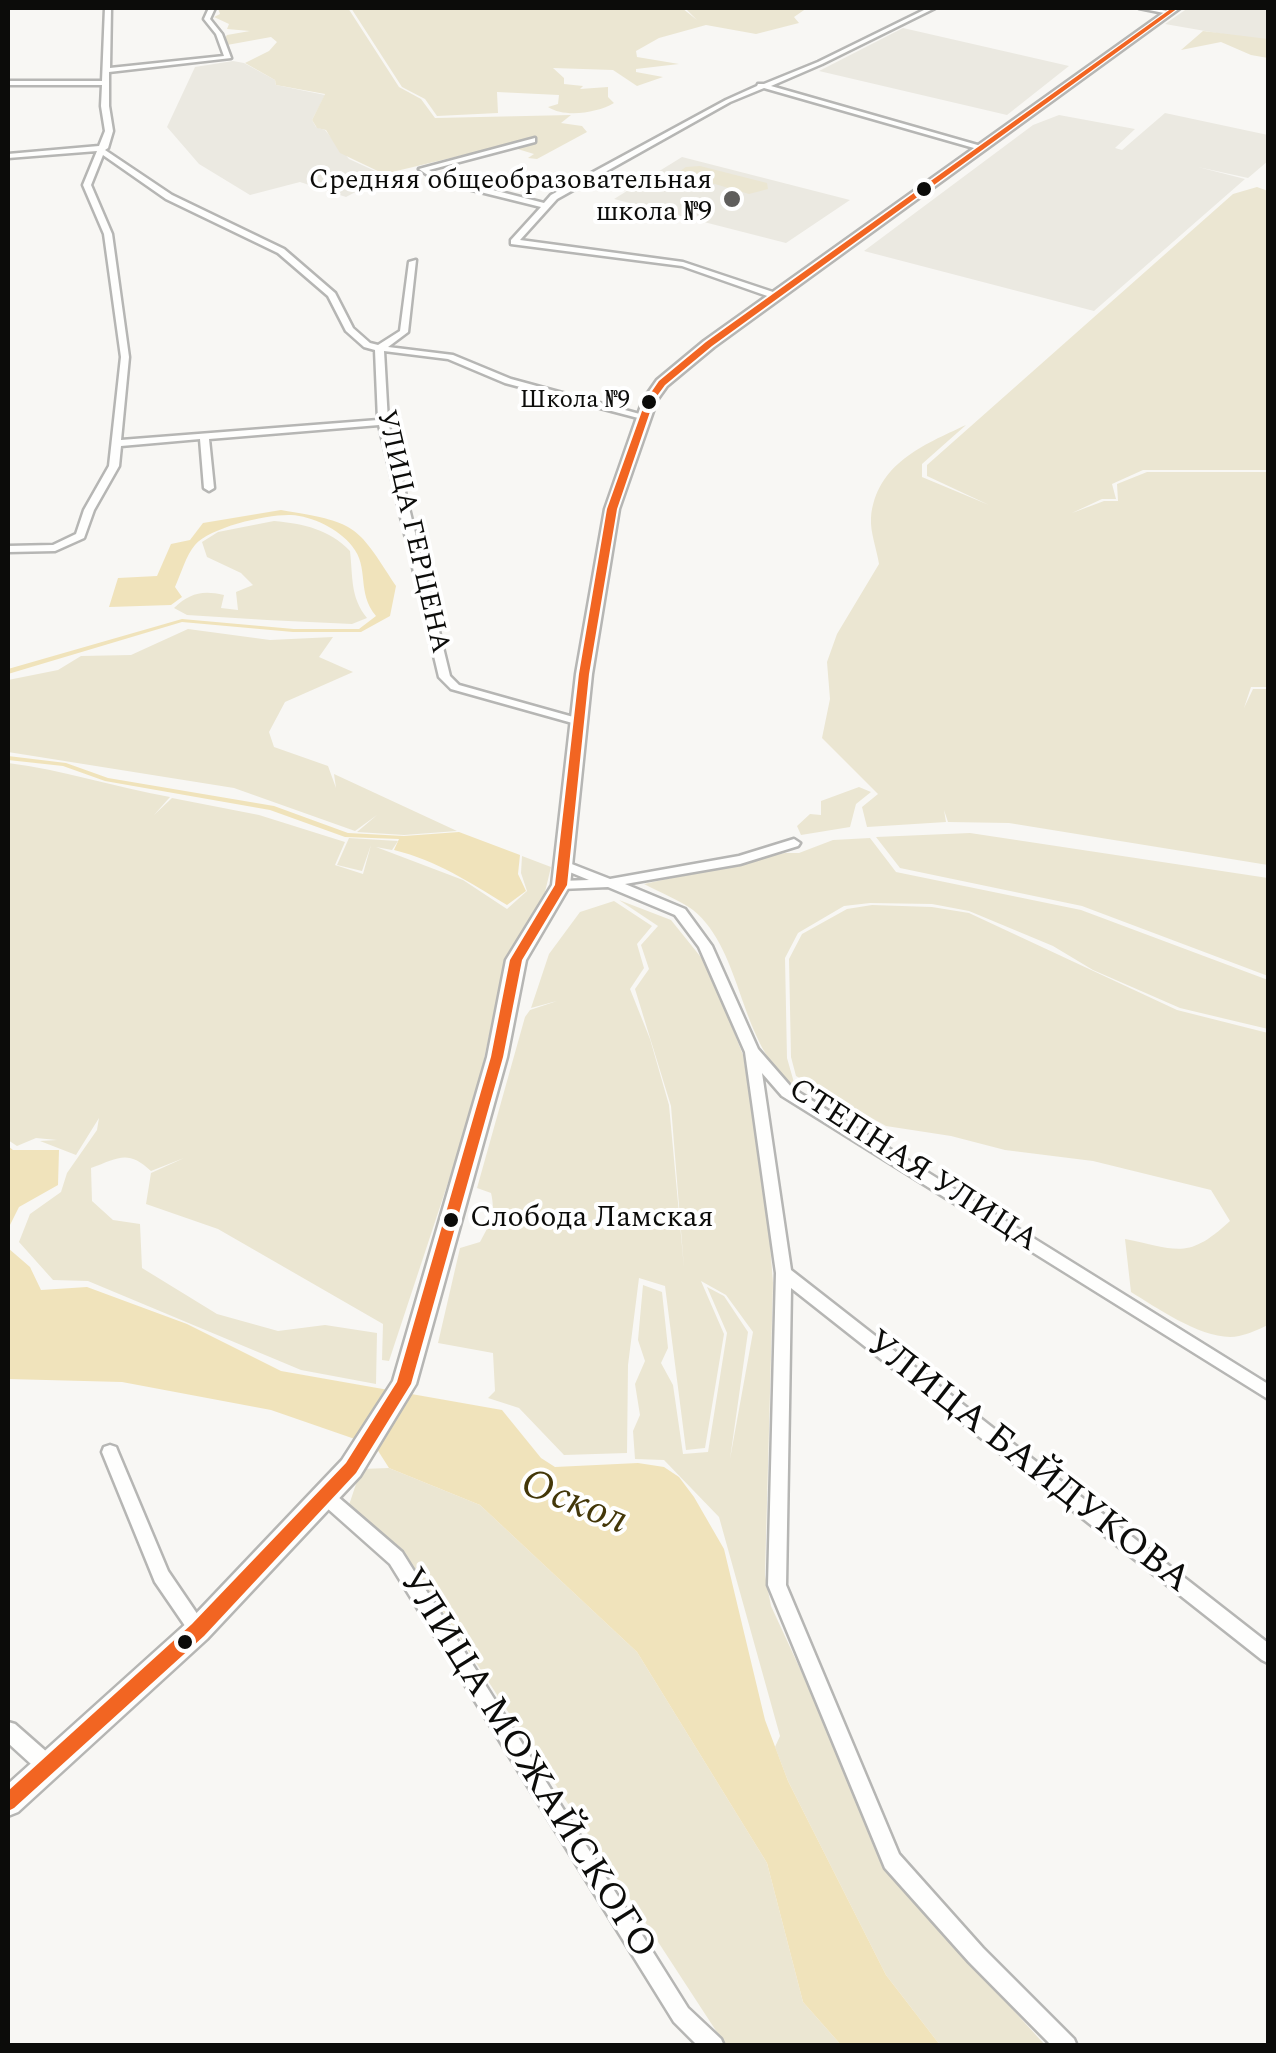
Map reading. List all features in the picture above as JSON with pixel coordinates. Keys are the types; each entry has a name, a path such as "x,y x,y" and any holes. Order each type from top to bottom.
{"main road":[{"path":"8,1802 198,1630 367,1448 404,1384 497,1057 516,960 561,885 584,674 612,509 642,416 662,383 684,363 1172,10"}],"street":[{"path":"8,549 54,548 80,536 89,510 114,466 125,357 108,234 87,185 109,131 105,26 108,8"},
{"path":"109,70 228,58 219,34 207,19 212,8"},
{"path":"776,296 682,264 514,242 546,206 585,180 760,85 820,63 932,8"},
{"path":"1142,8 1172,10"},
{"path":"8,83 106,83"},
{"path":"760,85 978,148"},
{"path":"532,140 423,169 439,179 546,206"},
{"path":"8,156 104,150 169,198 281,251 332,295 350,328 366,345 450,357 508,381 642,416"},
{"path":"379,348 404,332 413,262"},
{"name":"УЛИЦА ГЕРЦЕНА","path":"379,348 383,422 444,676 455,687 580,722"},
{"path":"118,443 383,422"},
{"path":"204,436 210,488"},
{"path":"564,865 609,883 740,860 794,843"},
{"name":"СТЕПНАЯ УЛИЦА","path":"561,885 609,883 680,912 705,946 752,1052 788,1092 1268,1392"},
{"path":"752,1052 784,1273 776,1585 892,1862 976,1955 1067,2046"},
{"name":"УЛИЦА БАЙДУКОВА","path":"784,1273 1268,1654"},
{"path":"110,1452 161,1576 198,1630"},
{"name":"УЛИЦА МОЖАЙСКОГО","path":"324,1496 396,1558 681,2014 714,2046"},
{"path":"8,1732 50,1767"}],"shaded area":[{"path":"218,8 348,8 399,87 421,99 435,118 571,115 561,123 582,126 587,132 537,159 528,158 534,154 511,147 537,140 534,138 384,174 340,153 326,130 317,128 312,120 325,94 276,85 275,80 245,63 269,51 277,42 271,37 227,45 223,41 227,35 250,31 227,29 229,24 214,17 220,14"},
{"path":"351,8 682,8 697,20 685,8 807,8 794,17 799,23 756,34 706,25 659,38 636,51 637,57 679,64 636,69 663,77 637,86 613,70 553,68 564,78 564,84 583,86 580,89 608,87 608,97 614,103 599,109 563,112 548,107 558,104 559,95 497,92 498,113 437,116 425,99 402,87"},
{"path":"1188,8 1268,8 1268,42 1165,24"},
{"path":"903,28 1069,66 1007,115 819,71"},
{"path":"1203,31 1268,39 1268,58 1221,42 1181,50"},
{"path":"233,61 275,80 276,85 325,95 312,120 316,127 325,130 349,159 386,176 346,197 300,182 250,195 199,164 167,127 195,67"},
{"path":"1165,113 1268,135 1268,161 1248,178 1198,167 1245,179 1094,311 864,251 1033,125 1059,115 1135,129 1115,148 1122,150"},
{"name":"Средняя общеобразовательная школа №9","path":"682,157 850,200 786,243 614,199"},
{"path":"700,166 767,183 768,189 749,194 677,173 686,167"},
{"path":"1257,187 1268,191 1268,470 1143,470 1112,484 1116,499 1102,499 1072,513 1104,501 1118,501 1117,484 1147,472 1268,472 1268,687 1251,687 1244,708 1253,689 1268,689 1268,865 1009,823 948,822 944,810 946,822 867,827 862,807 878,794 822,738 830,699 827,662 837,634 879,564 871,518 882,483 918,449 966,425 922,464 922,477 989,505 927,476 927,465 1233,194"},
{"path":"274,521 315,529 350,551 355,594 367,618 352,624 267,620 187,615 174,608 191,596 209,593 224,595 221,608 238,610 236,592 253,585 241,573 207,557 202,542 218,532"},
{"path":"188,629 270,640 333,637 319,657 353,672 285,702 269,732 274,747 328,766 336,788 334,774 457,831 404,835 357,832 377,815 355,831 234,788 8,752 8,680 58,670 81,656 131,655"},
{"path":"8,763 170,797 154,815 172,798 259,815 345,842 335,865 363,874 371,845 362,871 337,865 349,838 398,841 392,850 376,847 463,880 507,909 527,891 521,873 522,856 551,867 544,896 501,979 475,1101 389,1361 382,1360 383,1324 218,1229 146,1204 151,1173 184,1158 151,1171 129,1158 91,1168 92,1201 113,1220 140,1224 142,1268 217,1314 278,1331 325,1325 377,1333 376,1384 301,1370 88,1281 53,1280 19,1242 30,1214 61,1192 67,1173 97,1130 99,1118 76,1155 40,1141 57,1140 36,1138 17,1146 8,1140"},
{"path":"859,787 871,792 856,804 850,827 801,835 797,826 810,814 821,815 821,801"},
{"path":"970,833 1268,878 1268,976 1082,906 900,868 876,837"},
{"path":"870,838 896,872 1081,910 1268,980 1268,1029 1180,1008 1093,970 1053,946 969,911 932,904 844,906 798,933 785,958 787,1058 795,1086 763,1048 723,949 710,928 693,910 644,884 799,853 833,840"},
{"path":"619,900 671,920 708,966 743,1055 766,1191 773,1283 765,1575 771,1606 900,1885 1045,2045 940,2045 886,1975 788,1781 775,1747 780,1736 719,1517 664,1460 635,1459 633,1431 640,1415 635,1384 645,1361 638,1340 643,1285 662,1292 668,1348 661,1363 673,1385 683,1454 708,1452 727,1333 707,1287 724,1296 748,1332 730,1459 753,1332 726,1295 701,1281 724,1334 705,1448 686,1450 665,1286 639,1278 628,1365 627,1453 564,1455 519,1408 488,1398 495,1391 493,1353 438,1343 460,1248 480,1242 491,1219 491,1193 477,1188 525,1017 530,1010 557,1001 531,1008 549,954 580,912 614,901 652,926 637,944 644,968 630,989 650,1039 669,1105 684,1268 671,1106 635,989 649,969 641,945 658,926"},
{"path":"872,905 969,913 1177,1010 1268,1033 1268,1325 1239,1336 1212,1334 1183,1323 1131,1292 1125,1239 1181,1249 1203,1242 1230,1221 1211,1190 1093,1161 1005,1150 951,1136 886,1126 796,1076 791,1057 789,959 802,934 847,909"},
{"path":"389,1468 480,1505 637,1652 767,1863 803,2002 841,2045 728,2046 722,2040 402,1549 349,1505 361,1469"}],"water":[{"path":"281,510 340,523 361,537 396,586 390,616 361,632 293,632 182,622 8,674 8,669 182,619 294,629 359,629 376,616 366,598 361,563 352,546 324,524 291,515 240,523 202,539 189,554 175,587 182,597 171,605 109,607 118,578 157,576 171,544 190,540 203,523"},
{"path":"8,756 66,763 108,778 274,806 348,833 404,836 459,832 520,855 518,874 526,891 507,905 439,866 394,850 399,839 345,837 270,810 105,781 63,766 8,760"},
{"path":"8,1146 13,1150 59,1150 58,1185 19,1207 8,1229"},
{"name":"Оскол","path":"8,1248 30,1267 41,1290 87,1287 187,1324 281,1371 502,1410 541,1458 555,1467 638,1463 664,1467 679,1477 724,1549 765,1720 788,1781 886,1975 940,2045 841,2045 803,2002 767,1863 637,1652 480,1505 389,1468 375,1446 271,1410 122,1382 8,1379"}],"transit line":[{"path":"8,1802 198,1630 351,1468 404,1384 497,1057 516,960 561,885 584,674 612,509 650,400 662,383 709,344 1175,8"}],"place":[{"name":"Средняя общеобразовательная школа №9","path":"732,199"},
{"name":"Школа №9","path":"649,402"},
{"name":"Слобода Ламская","path":"451,1220"}]}
